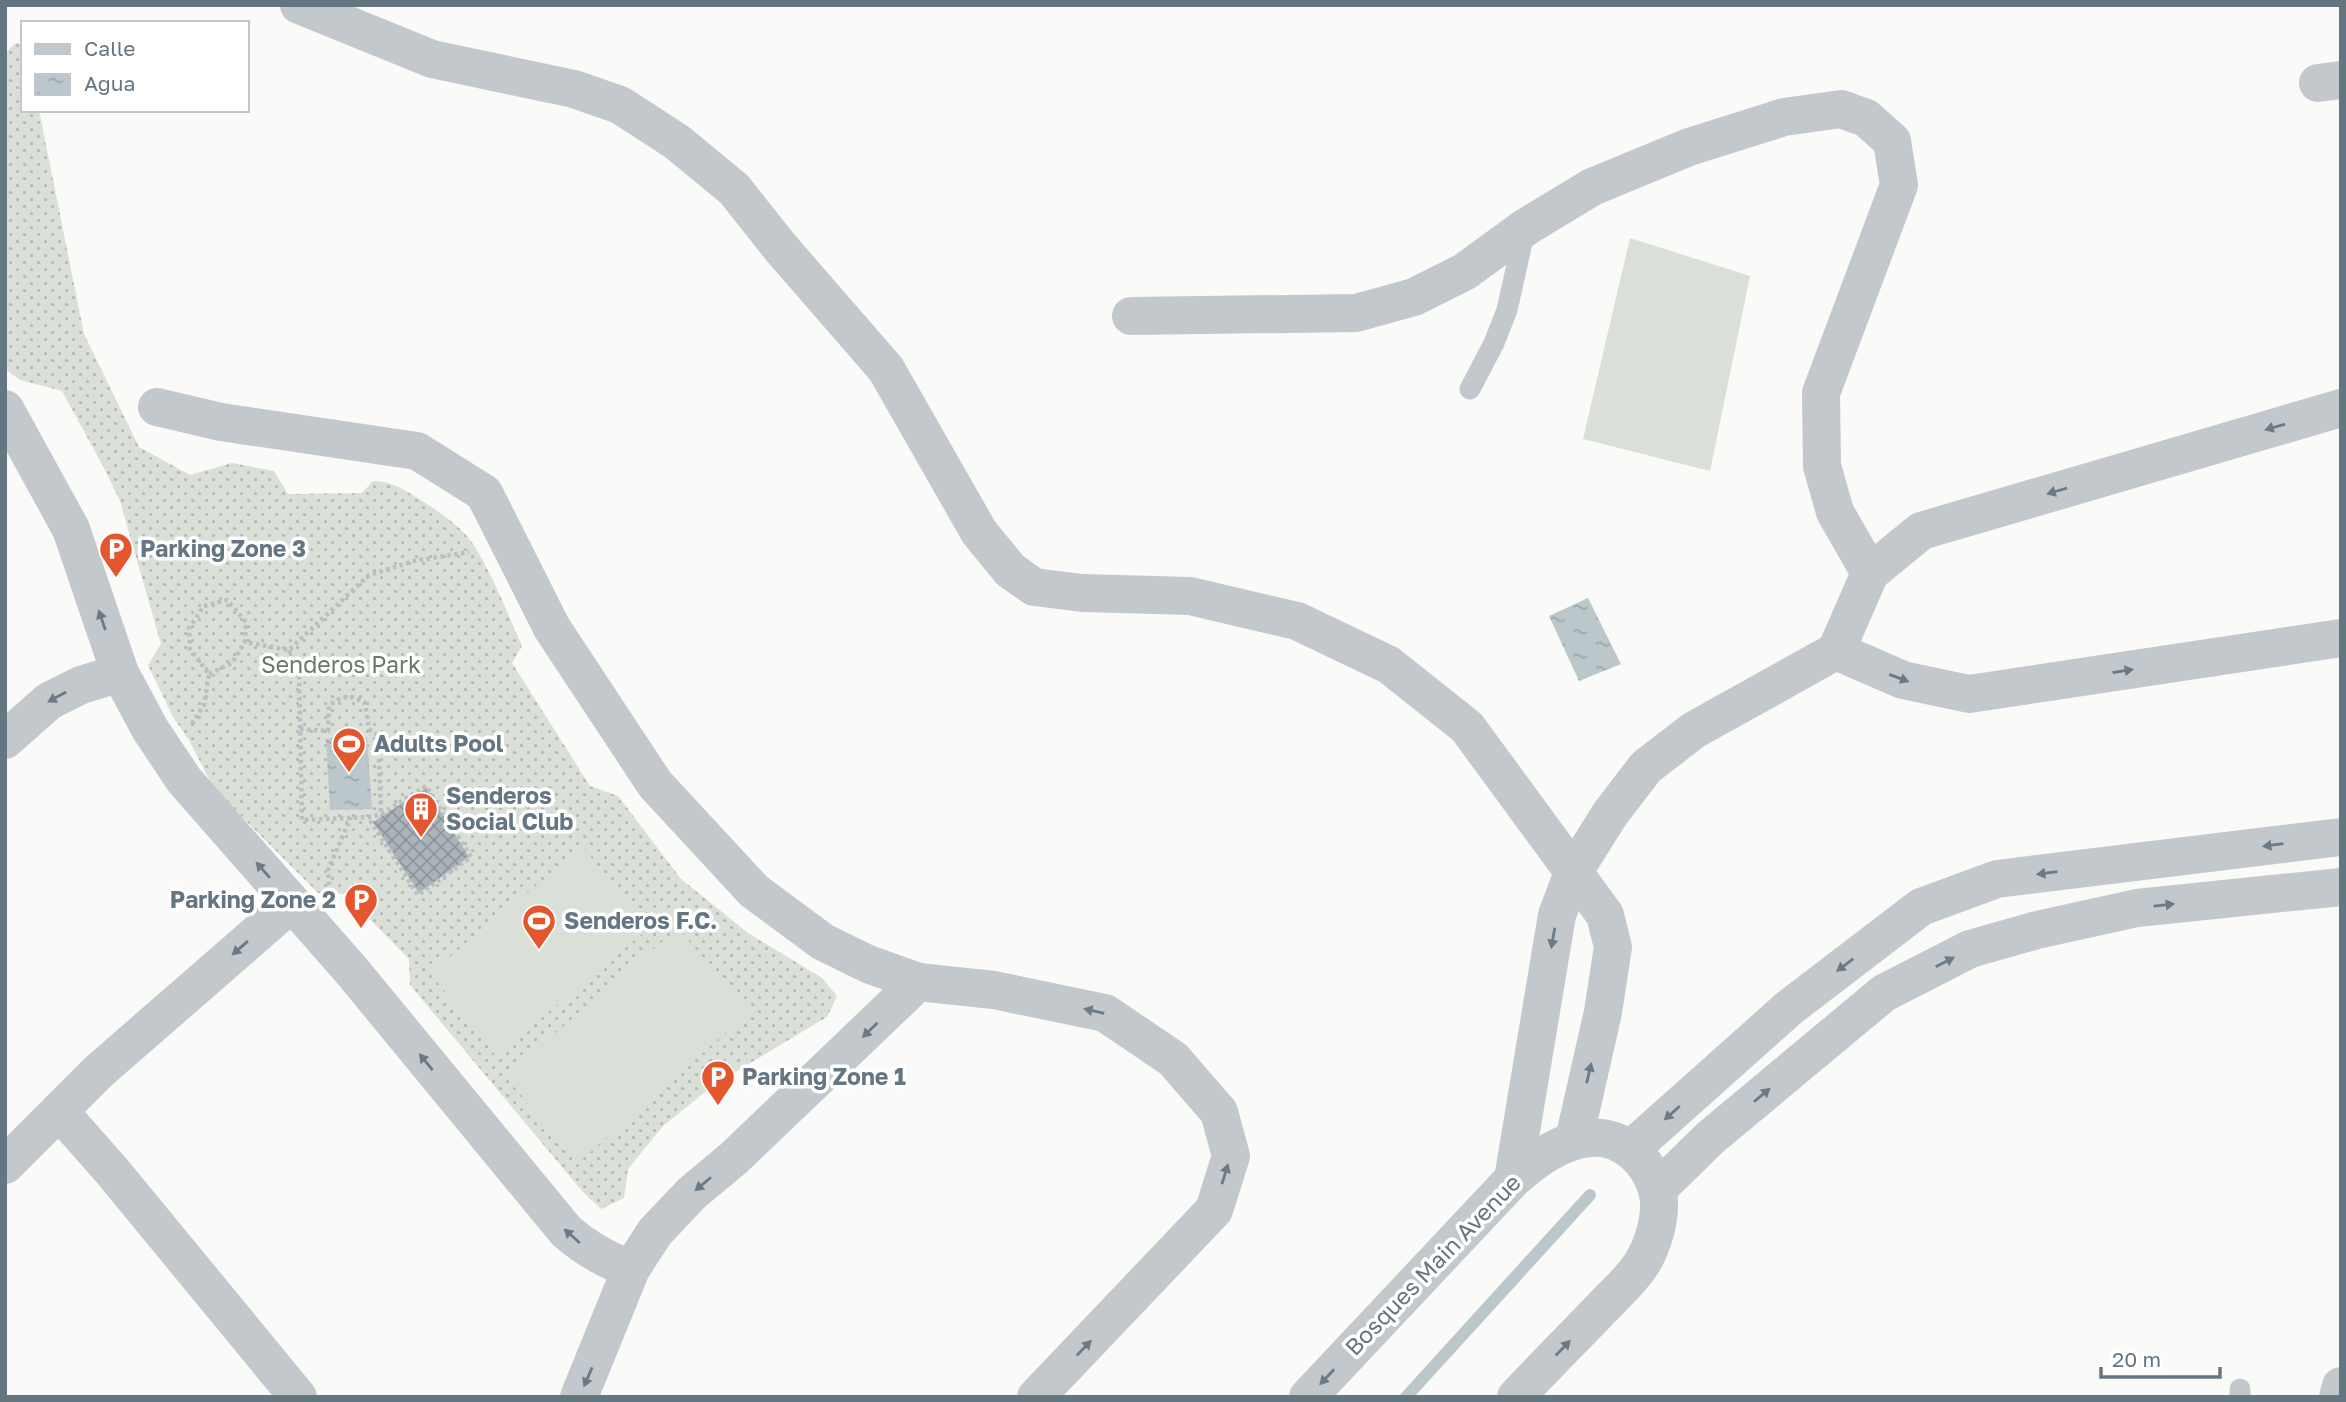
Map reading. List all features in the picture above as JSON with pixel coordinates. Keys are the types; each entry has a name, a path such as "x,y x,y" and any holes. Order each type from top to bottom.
{"street":[{"path":"299,5 432,59 574,89 620,106 677,142 734,190 886,369 979,532 1010,570 1034,587 1082,593 1191,596 1297,621 1389,665 1467,727 1605,915 1613,947 1603,1012 1574,1140"},
{"path":"1131,316 1356,313 1414,297 1454,277 1526,227 1592,187 1689,147 1784,117 1842,109 1866,118 1892,141 1899,185 1821,393 1822,466 1835,512 1870,573"},
{"path":"157,407 220,422 417,451 484,493 552,628 655,784 754,891 823,942 868,964 918,982 993,990 1105,1013 1173,1059 1219,1112 1231,1156 1214,1210 1036,1397"},
{"path":"1513,1179 1557,915 1573,873 1610,814 1646,767 1694,730 1836,651 1870,573 1921,531 2341,408"},
{"path":"5,409 71,529 120,673 150,729 184,780 351,970 566,1231 586,1249 631,1269"},
{"path":"1836,651 1903,680 1969,694 2341,638"},
{"path":"5,740 49,701 81,685 120,673"},
{"path":"1516,1397 1626,1282 1645,1257 1658,1224 1657,1190 1646,1168 1631,1149 1789,1008 1921,907 1997,879 2341,837"},
{"path":"1657,1190 1710,1138 1884,993 1970,949 2037,929 2137,908 2341,887"},
{"path":"5,1165 98,1072 292,903"},
{"path":"579,1397 631,1269 656,1231 691,1193 734,1158 918,982"},
{"path":"59,1111 112,1171 298,1397"},
{"name":"Bosques Main Avenue","path":"1308,1397 1530,1164 1574,1140 1594,1137 1613,1140 1631,1149"},
{"path":"2338,1397 2341,1386"}],"lane":[{"path":"1470,389 1494,343 1507,310 1526,227"}],"path":[{"path":"289,650 369,575 414,561 472,551"},
{"path":"184,729 192,723 204,705 209,674 190,649 189,628 204,606 227,600 246,622 245,642 232,663 209,674"},
{"path":"245,642 289,650"},
{"path":"289,650 299,673 302,820 372,817 426,786 471,856 418,895 371,822 372,817"},
{"path":"300,729 328,731 329,706 338,697 354,696 365,703 369,729 378,735 381,814"},
{"path":"329,894 328,870 351,817"}],"green space":[{"name":"Senderos Park","path":"16,43 21,44 21,112 39,112 84,334 139,447 190,475 232,463 274,471 288,494 362,493 373,481 387,483 411,494 450,520 465,534 481,557 522,646 512,663 590,786 618,796 681,879 748,933 822,978 837,996 827,1017 715,1084 663,1126 628,1169 624,1198 601,1209 582,1191 410,985 409,959 345,894 318,893 214,789 189,740 173,717 148,665 161,644 120,501 62,391 20,380 5,369 5,53"},
{"path":"1630,238 1750,276 1710,471 1583,439"},
{"name":"Senderos F.C.","path":"583,847 648,929 496,1056 430,973"},
{"path":"678,928 749,1012 578,1163 505,1076"}],"water":[{"path":"1588,598 1621,664 1579,681 1549,616"},
{"name":"Adults Pool","path":"367,737 372,809 330,810 326,739"}],"building":[{"name":"Senderos Social Club","path":"426,788 469,857 419,893 373,822"}],"waterway":[{"path":"1406,1397 1590,1195"}],"place":[{"name":"Parking Zone 3","path":"116,579"},
{"name":"Adults Pool","path":"349,774"},
{"name":"Senderos Social Club","path":"421,839"},
{"name":"Parking Zone 2","path":"361,930"},
{"name":"Senderos F.C.","path":"539,951"},
{"name":"Parking Zone 1","path":"718,1107"}]}
